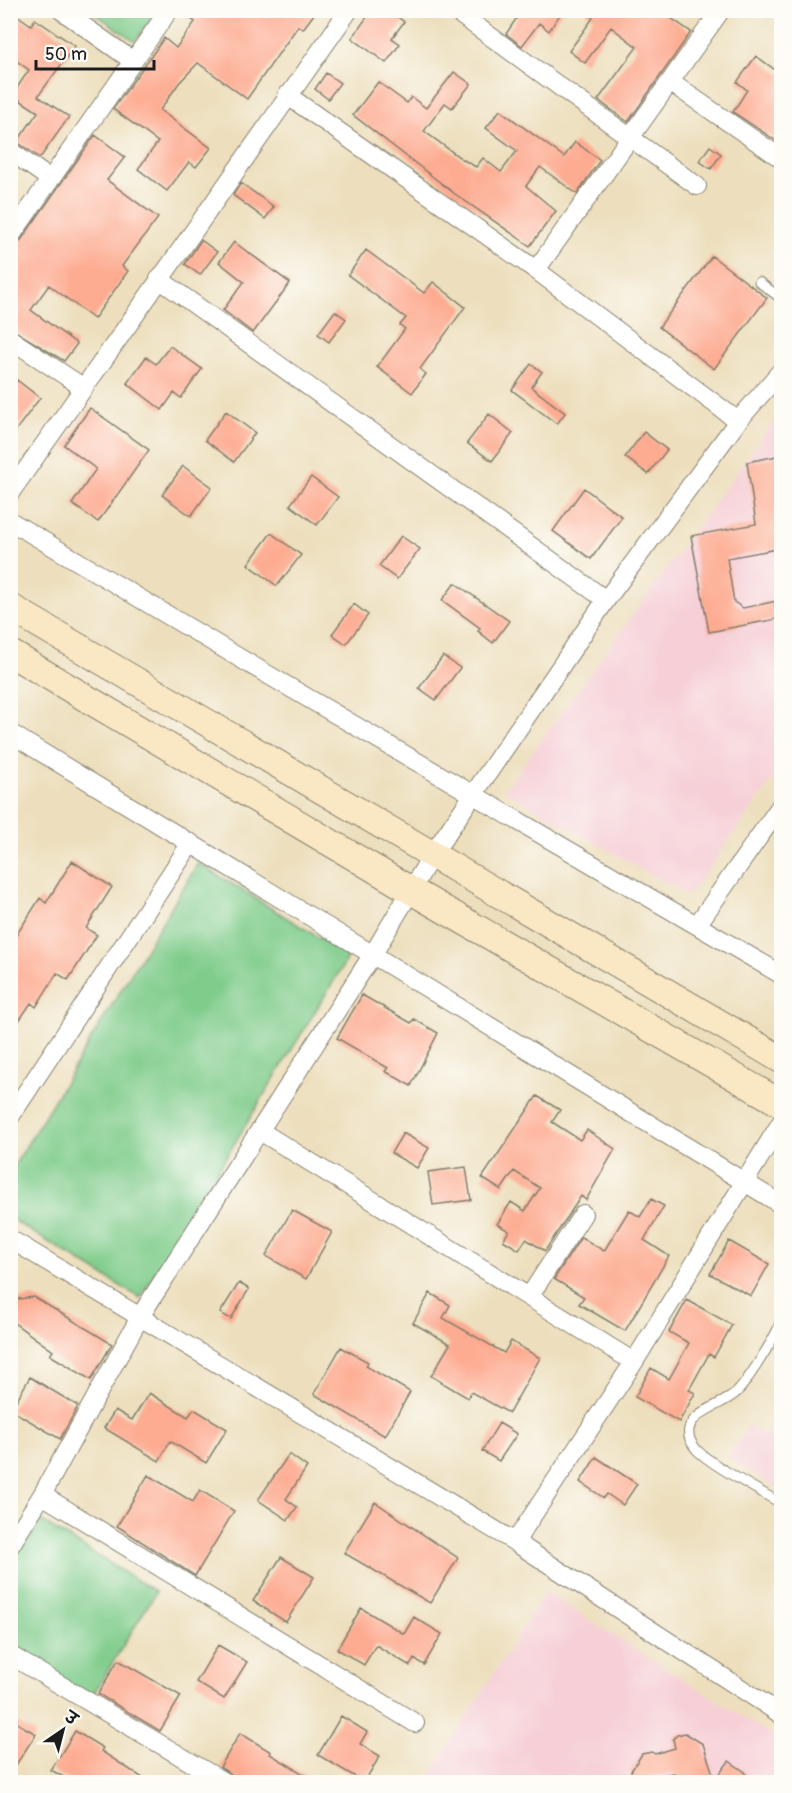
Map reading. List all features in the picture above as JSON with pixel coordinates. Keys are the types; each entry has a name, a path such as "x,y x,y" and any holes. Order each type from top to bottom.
{"main road":[{"path":"10,607 782,1060"},
{"path":"10,654 412,891 782,1104"}],"street":[{"path":"61,10 133,61"},
{"path":"10,237 169,10"},
{"path":"10,493 287,95 349,10"},
{"path":"454,10 697,186"},
{"path":"536,270 722,10"},
{"path":"670,82 782,159"},
{"path":"287,95 536,270 738,421"},
{"path":"10,151 50,179"},
{"path":"159,279 606,600"},
{"path":"10,339 84,388"},
{"path":"10,1546 42,1495 141,1315 373,954 432,855 606,600 738,421 782,370"},
{"path":"10,521 253,666 782,975"},
{"path":"10,733 782,1205"},
{"path":"697,925 782,804"},
{"path":"10,1117 191,843"},
{"path":"515,1542 634,1362 782,1121"},
{"path":"260,1131 634,1362"},
{"path":"529,1298 583,1214"},
{"path":"10,1239 141,1315 515,1542 782,1715"},
{"path":"42,1495 415,1722"},
{"path":"10,1655 224,1782"}],"lane":[{"path":"759,282 782,299"},
{"path":"782,1308 779,1327 739,1391 727,1400 703,1409 693,1420 690,1430 691,1440 701,1454 782,1504"}],"shaded area":[{"path":"781,412 781,768 689,896 504,791"},
{"path":"748,1425 781,1445 781,1490 728,1458"},
{"path":"545,1592 781,1741 781,1782 426,1782"}],"green space":[{"path":"91,11 157,11 135,41"},
{"path":"198,863 349,956 140,1298 11,1219 11,1171"},
{"path":"36,1518 156,1592 91,1698 11,1649 10,1560"}],"building":[{"path":"10,10 31,25 35,19 75,46 38,96 69,117 40,158 17,142 38,112 12,95 29,70 10,56"},
{"path":"180,10 317,10 303,29 298,26 247,99 198,63 179,83 160,110 211,148 196,167 189,162 167,191 138,169 158,142 113,109 164,38 176,48 195,22"},
{"path":"372,10 389,10 404,22 392,38 400,44 386,63 352,38"},
{"path":"522,10 563,10 549,31 539,23 522,46 506,34"},
{"path":"583,10 659,10 691,32 628,122 598,100 637,47 611,27 585,63 569,51 593,18"},
{"path":"756,56 782,75 782,137 778,142 733,112 747,90 737,82"},
{"path":"454,72 471,84 452,108 445,103 424,131 462,159 476,167 483,158 501,172 517,151 486,128 500,110 564,157 575,142 600,160 577,194 540,167 526,186 556,211 530,246 455,194 353,115 378,82 407,103 411,97 426,108"},
{"path":"326,73 340,83 328,99 315,89"},
{"path":"95,135 125,157 107,180 158,218 122,266 128,271 94,319 49,285 31,310 77,344 64,361 10,328 11,251"},
{"path":"710,146 721,154 711,169 699,161"},
{"path":"241,183 274,207 265,219 233,195"},
{"path":"201,240 217,252 200,275 185,264"},
{"path":"234,242 290,283 253,333 223,310 244,282 219,262"},
{"path":"366,250 424,293 433,282 465,307 420,369 426,374 412,393 377,367 405,329 400,325 406,318 348,275"},
{"path":"712,256 767,298 714,369 659,327"},
{"path":"335,311 346,319 329,342 318,334"},
{"path":"170,346 202,369 181,398 174,393 162,410 127,383 146,357 156,364"},
{"path":"531,364 542,372 531,387 565,413 557,424 512,390"},
{"path":"17,380 40,398 10,438 10,389"},
{"path":"90,408 149,450 98,522 72,504 96,469 64,445"},
{"path":"226,411 255,433 234,462 205,440"},
{"path":"489,414 513,433 492,461 467,443"},
{"path":"644,432 667,450 648,474 625,457"},
{"path":"782,455 782,548 727,558 734,602 743,608 782,600 782,618 709,632 691,536 756,524 747,462"},
{"path":"183,466 212,487 191,516 162,495"},
{"path":"311,477 338,497 317,525 290,505"},
{"path":"584,488 622,517 591,559 553,531"},
{"path":"271,533 301,555 277,586 248,564"},
{"path":"401,536 420,549 397,579 379,566"},
{"path":"455,583 509,621 493,643 478,631 480,628 442,600"},
{"path":"354,604 368,615 346,644 332,634"},
{"path":"443,656 460,668 436,700 419,688"},
{"path":"72,861 112,887 86,928 97,935 68,980 57,973 36,1007 31,1003 10,1034 10,945 40,898 46,903"},
{"path":"362,995 411,1023 414,1019 438,1033 411,1086 385,1071 388,1068 337,1038"},
{"path":"537,1096 560,1110 552,1122 580,1140 587,1130 615,1149 586,1200 581,1196 545,1251 526,1239 519,1250 503,1240 509,1231 497,1224 511,1202 525,1211 540,1188 514,1171 501,1190 482,1178"},
{"path":"403,1133 429,1148 417,1168 391,1153"},
{"path":"466,1167 471,1200 433,1205 428,1172"},
{"path":"651,1199 664,1206 644,1240 669,1256 625,1331 579,1304 584,1297 554,1279 581,1237 604,1251 629,1210 640,1217"},
{"path":"292,1210 332,1232 306,1279 266,1256"},
{"path":"729,1241 769,1264 751,1296 710,1274"},
{"path":"239,1283 249,1289 231,1319 220,1313"},
{"path":"430,1293 450,1305 443,1318 504,1353 511,1341 540,1358 509,1413 471,1392 468,1398 431,1376 450,1344 413,1323"},
{"path":"34,1297 112,1344 91,1380 50,1355 53,1351 10,1320 10,1300"},
{"path":"687,1300 732,1325 714,1357 709,1354 689,1390 695,1393 679,1422 635,1397 651,1368 669,1379 689,1343 669,1332"},
{"path":"341,1347 368,1362 366,1366 410,1392 385,1436 314,1394"},
{"path":"30,1377 78,1406 60,1439 11,1410"},
{"path":"149,1393 188,1417 194,1409 227,1429 206,1463 170,1441 159,1461 104,1428 115,1410 132,1420"},
{"path":"499,1423 517,1434 499,1461 482,1451"},
{"path":"289,1454 307,1467 286,1499 297,1507 288,1520 258,1500"},
{"path":"596,1457 637,1484 623,1505 607,1494 604,1498 580,1482"},
{"path":"148,1475 193,1502 200,1490 234,1511 195,1576 117,1526"},
{"path":"375,1502 458,1558 430,1603 344,1553"},
{"path":"281,1557 314,1577 286,1622 253,1601"},
{"path":"361,1608 404,1634 414,1617 442,1634 424,1665 414,1659 410,1666 376,1645 364,1665 337,1649"},
{"path":"218,1645 247,1662 224,1699 196,1682"},
{"path":"118,1660 181,1696 160,1731 98,1694"},
{"path":"341,1716 367,1732 360,1744 380,1756 364,1782 318,1755"},
{"path":"10,1719 36,1734 10,1774"},
{"path":"75,1731 103,1748 101,1751 149,1782 72,1782 51,1770"},
{"path":"240,1733 317,1782 235,1782 233,1776 220,1767"},
{"path":"685,1733 703,1744 715,1780 729,1761 745,1772 748,1782 675,1782 674,1773 652,1776 648,1782 632,1782 631,1771 642,1754 652,1752 655,1754 675,1748 673,1739"}]}
